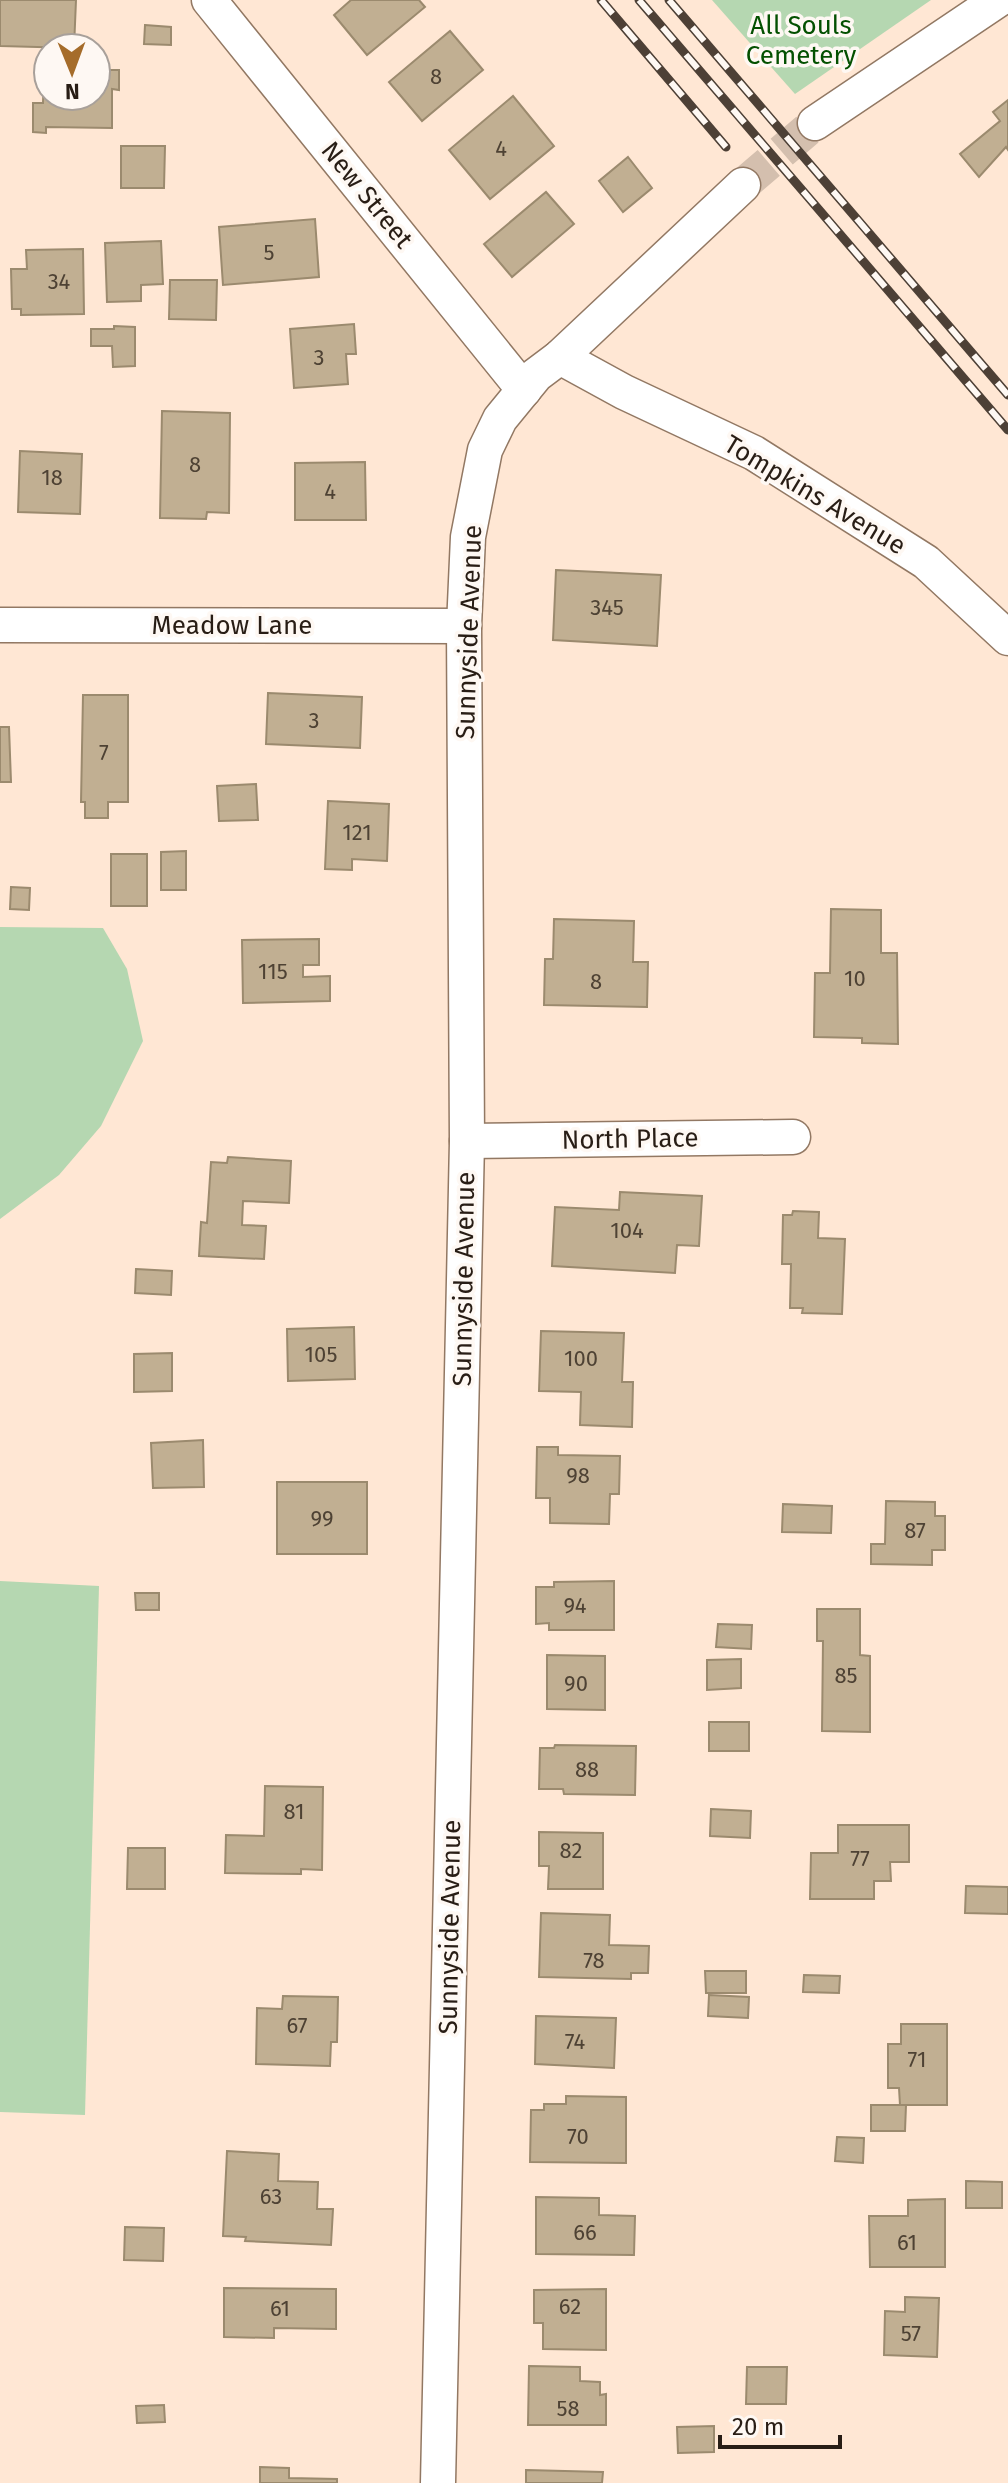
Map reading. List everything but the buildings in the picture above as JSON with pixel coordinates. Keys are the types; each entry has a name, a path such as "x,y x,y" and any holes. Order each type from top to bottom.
{"street":[{"name":"New Street","path":"209,0 524,390"},
{"path":"815,123 998,0"},
{"name":"Sunnyside Avenue","path":"438,2483 467,1141 464,626 468,537 485,450 500,419 536,375 560,357 743,185"},
{"name":"Tompkins Avenue","path":"560,357 624,392 754,453 926,562 1008,638"},
{"name":"Meadow Lane","path":"0,625 464,626"},
{"name":"North Place","path":"467,1141 793,1137"}],"green space":[{"name":"All Souls Cemetery","path":"712,0 931,0 795,94"},
{"path":"0,927 103,928 127,969 143,1041 101,1126 59,1175 0,1219"},
{"path":"0,1581 99,1586 85,2115 0,2112"}],"tunnel":[{"path":"743,185 815,123"}],"railway":[{"path":"601,0 726,147"},
{"path":"639,0 1008,430"},
{"path":"669,0 1008,395"}]}
